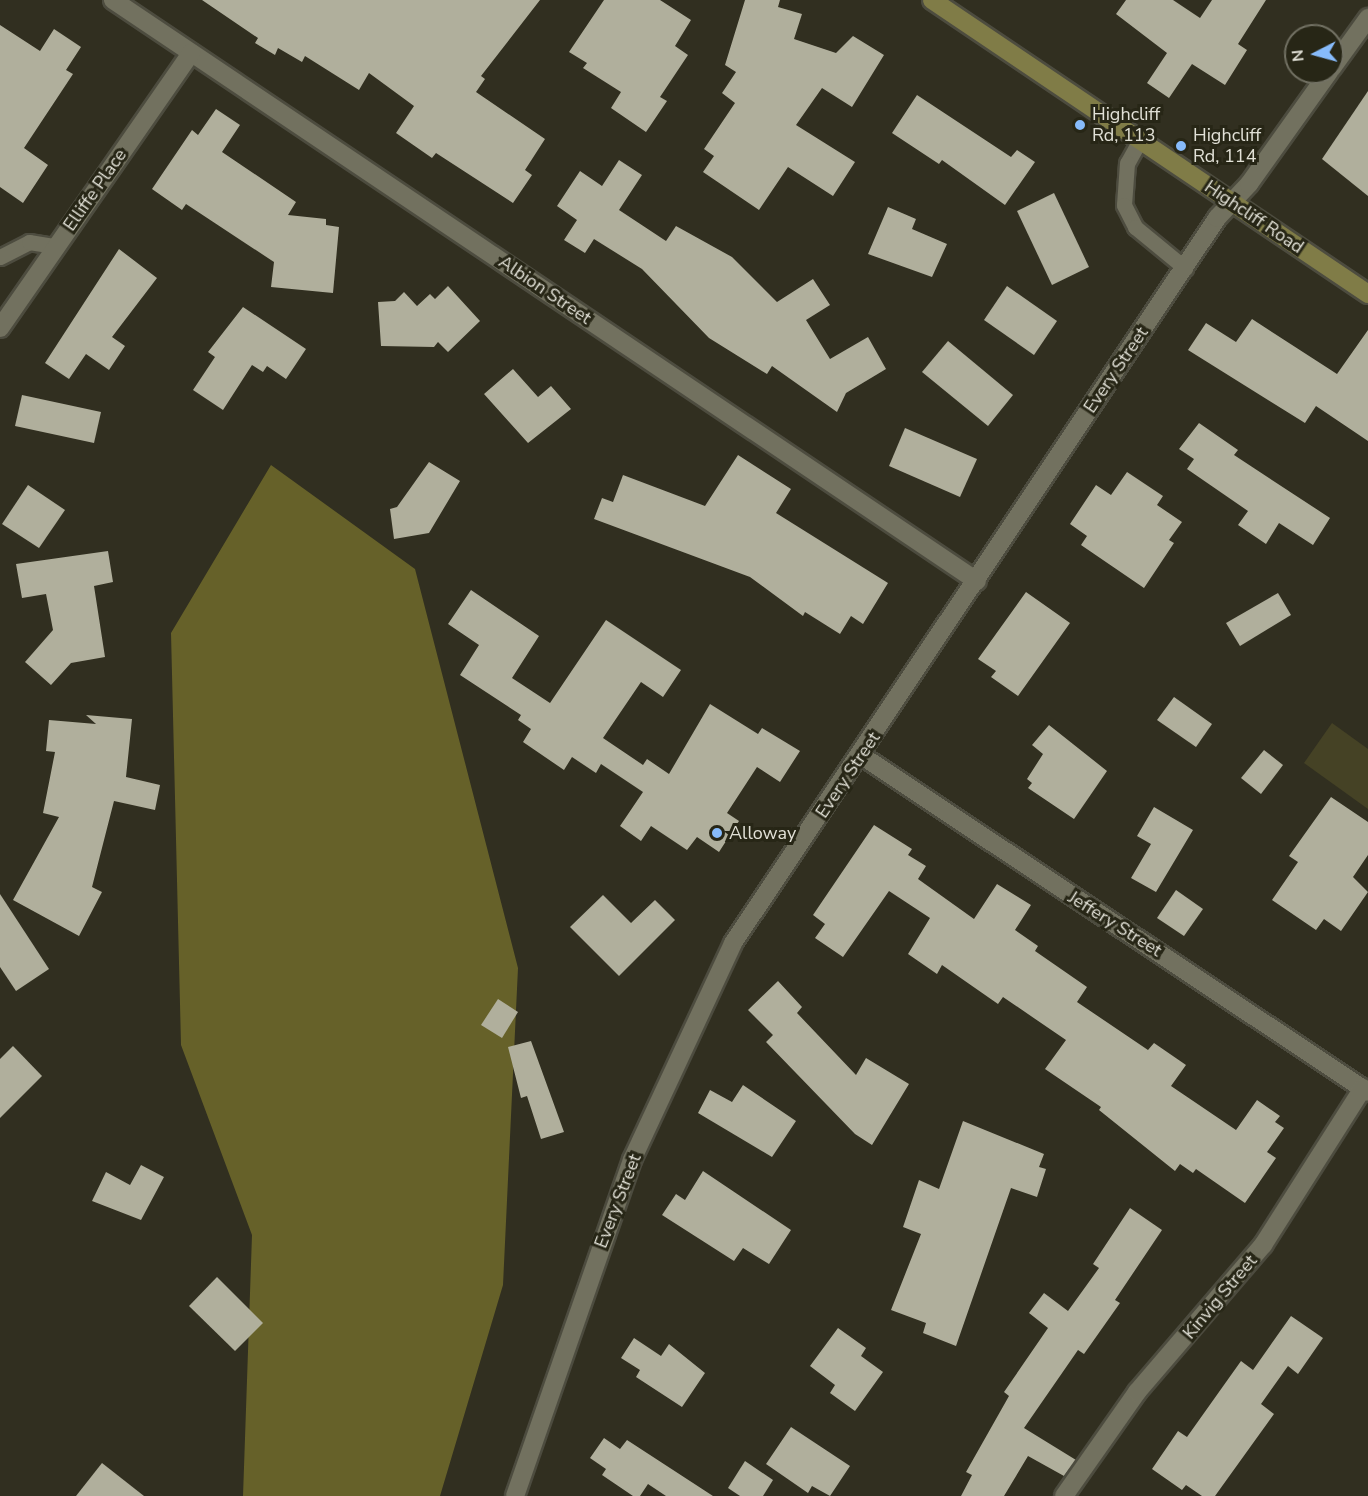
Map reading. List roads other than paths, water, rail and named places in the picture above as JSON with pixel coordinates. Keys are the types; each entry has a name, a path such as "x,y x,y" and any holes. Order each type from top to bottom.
{"main road":[{"name":"Highcliff Road","path":"932,0 1368,294"}],"street":[{"name":"Albion Street","path":"113,0 977,581"},
{"path":"1344,51 1368,18"},
{"name":"Elliffe Place","path":"0,328 191,53"},
{"name":"Every Street","path":"515,1496 632,1160 733,943 862,756 1185,268 1320,84"},
{"name":"Jeffery Street","path":"862,756 1366,1090"},
{"name":"Kinvig Street","path":"1064,1496 1137,1392 1263,1245 1366,1090"}],"lane":[{"path":"1140,140 1127,164 1124,205 1135,227 1185,268"},
{"path":"0,257 29,242 55,246"}],"place":[{"name":"Highcliff Rd, 113","path":"1080,125"},
{"name":"Highcliff Rd, 114","path":"1181,146"},
{"name":"Alloway","path":"717,833"}]}
